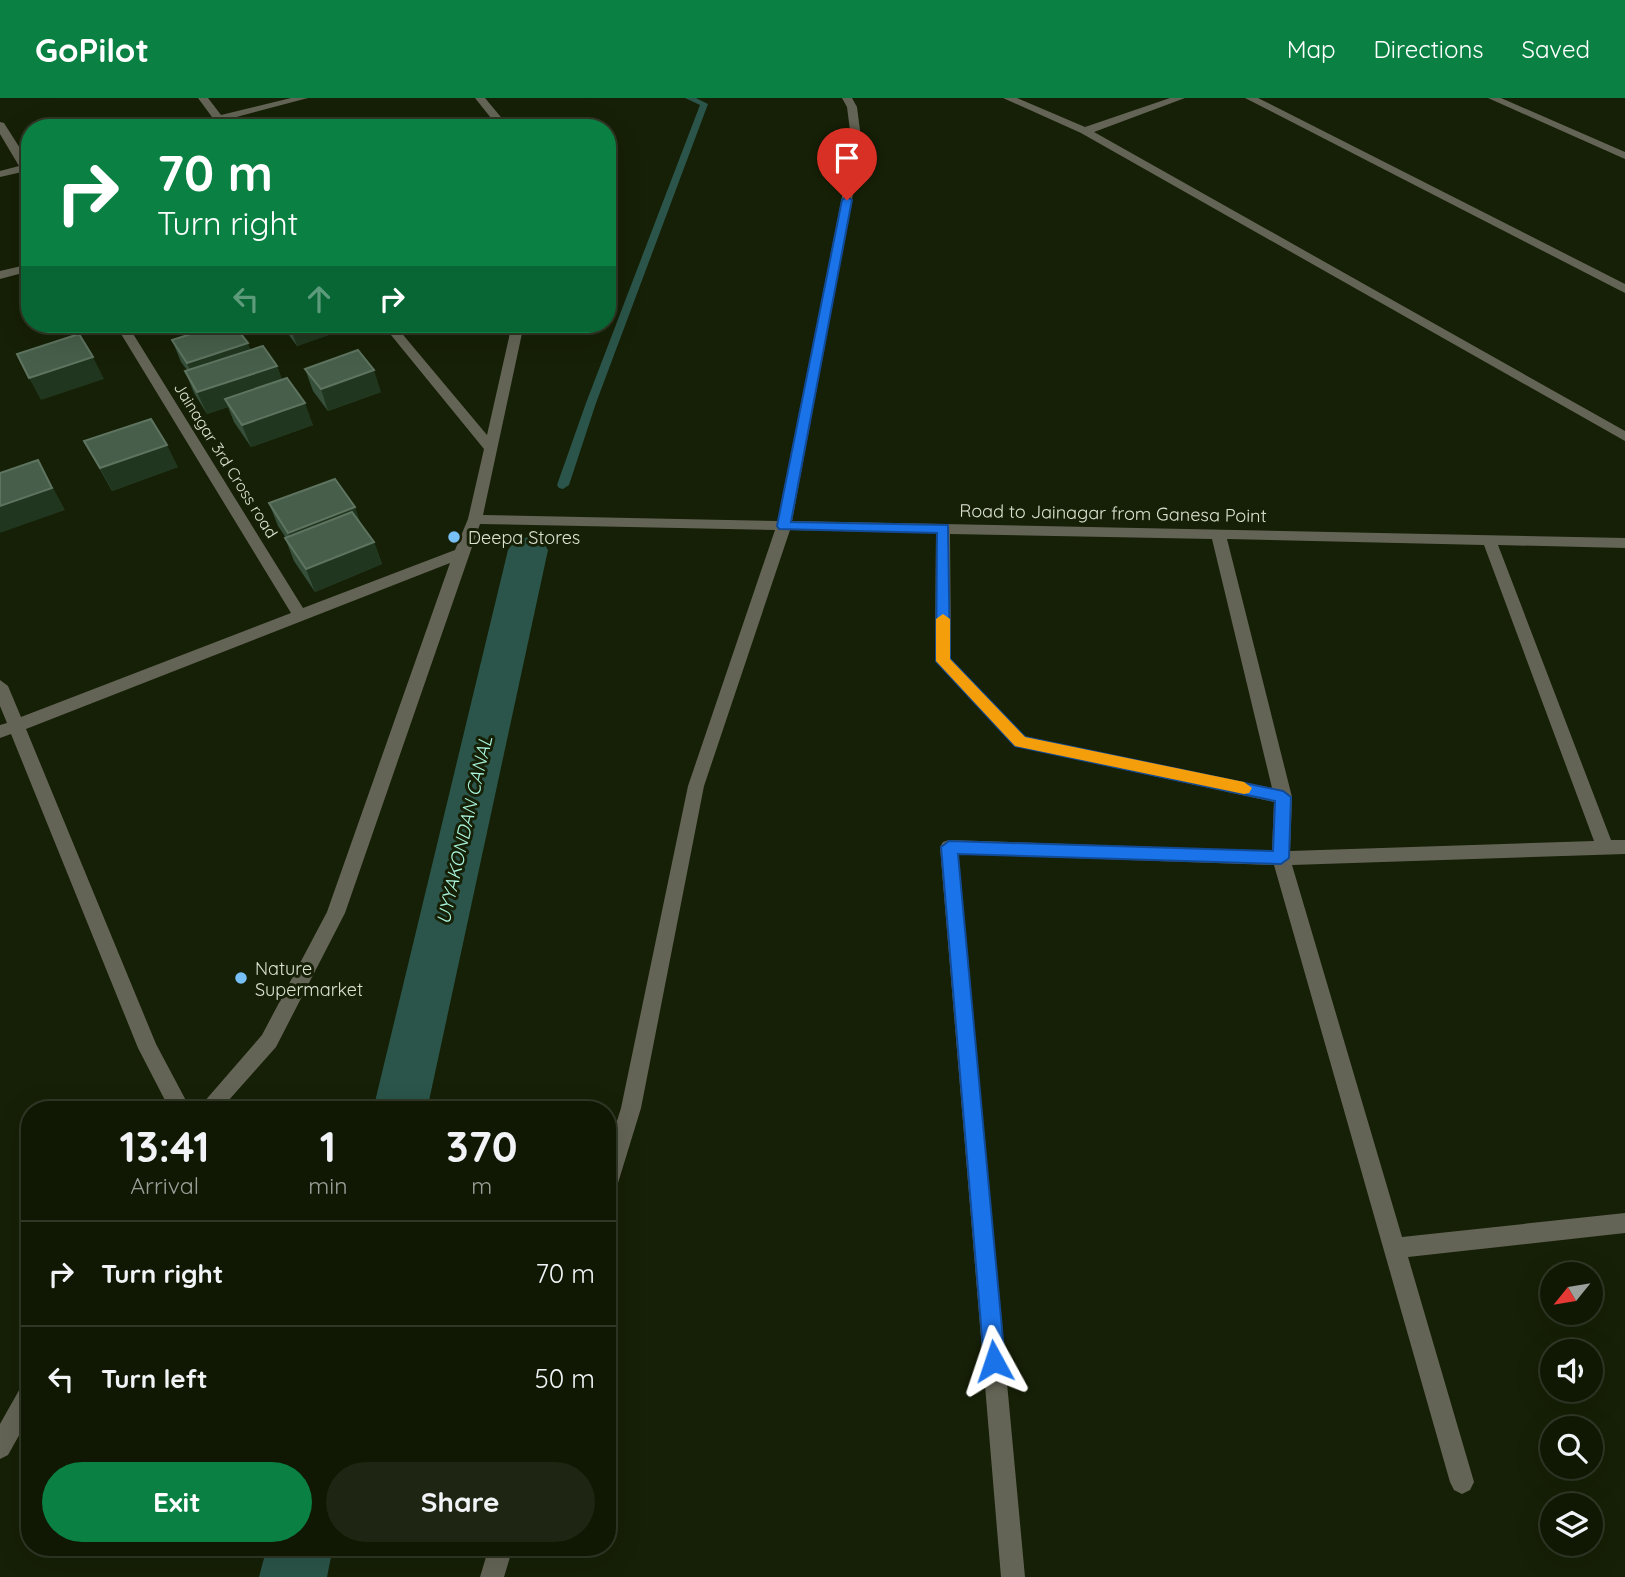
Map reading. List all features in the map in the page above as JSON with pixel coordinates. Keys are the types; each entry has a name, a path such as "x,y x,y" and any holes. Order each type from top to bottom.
{"street":[{"path":"203,98 218,118"},
{"path":"214,119 303,98"},
{"path":"480,98 498,119"},
{"path":"616,1159 631,1108 696,786 784,526 857,145 852,107 848,98"},
{"path":"1007,98 1085,131 1625,437"},
{"path":"1085,131 1180,98"},
{"path":"1250,98 1625,289"},
{"path":"1493,98 1625,156"},
{"path":"0,125 21,160"},
{"path":"0,174 21,172"},
{"path":"0,275 21,269"},
{"name":"Jainagar 3rd Cross road","path":"127,333 300,616"},
{"path":"395,333 490,448"},
{"path":"215,1101 269,1041 336,913 475,519 515,333"},
{"name":"Road to Jainagar from Ganesa Point","path":"475,519 1625,542"},
{"path":"943,528 943,661 1020,742 1283,797"},
{"path":"1218,534 1283,797 1281,858 1462,1482"},
{"path":"1489,540 1605,848"},
{"path":"8,729 461,553"},
{"path":"0,686 8,729 148,1048 176,1101"},
{"path":"1013,1577 949,847 1281,858 1625,848"},
{"path":"1394,1248 1625,1223"},
{"path":"0,1447 21,1409"},
{"path":"492,1577 498,1556"}],"building":[{"path":"194,333 240,333 248,343 187,363 172,340"},
{"path":"79,334 93,357 29,378 17,354"},
{"path":"263,346 277,366 197,392 185,371"},
{"path":"358,350 374,370 321,389 305,369"},
{"path":"287,378 305,403 242,425 225,399"},
{"path":"151,419 167,445 100,468 84,441"},
{"path":"38,460 52,488 0,506 0,473"},
{"path":"335,479 355,507 288,533 269,503"},
{"path":"352,512 374,542 306,569 285,538"}],"waterway":[{"path":"563,485 591,403 704,104 689,98"},
{"name":"UYYAKONDAN CANAL","path":"402,1101 528,550"},
{"name":"UYYAKONDAN CANAL","path":"293,1577 298,1556"}],"slow traffic":[{"path":"943,619 943,661 1020,742 1244,788"}],"place":[{"name":"Deepa Stores","path":"454,537"},
{"name":"Nature Supermarket","path":"241,978"}],"route":[{"path":"847,200 784,526 943,528 943,661 1020,742 1283,797 1281,858 949,847 994,1361"}]}
